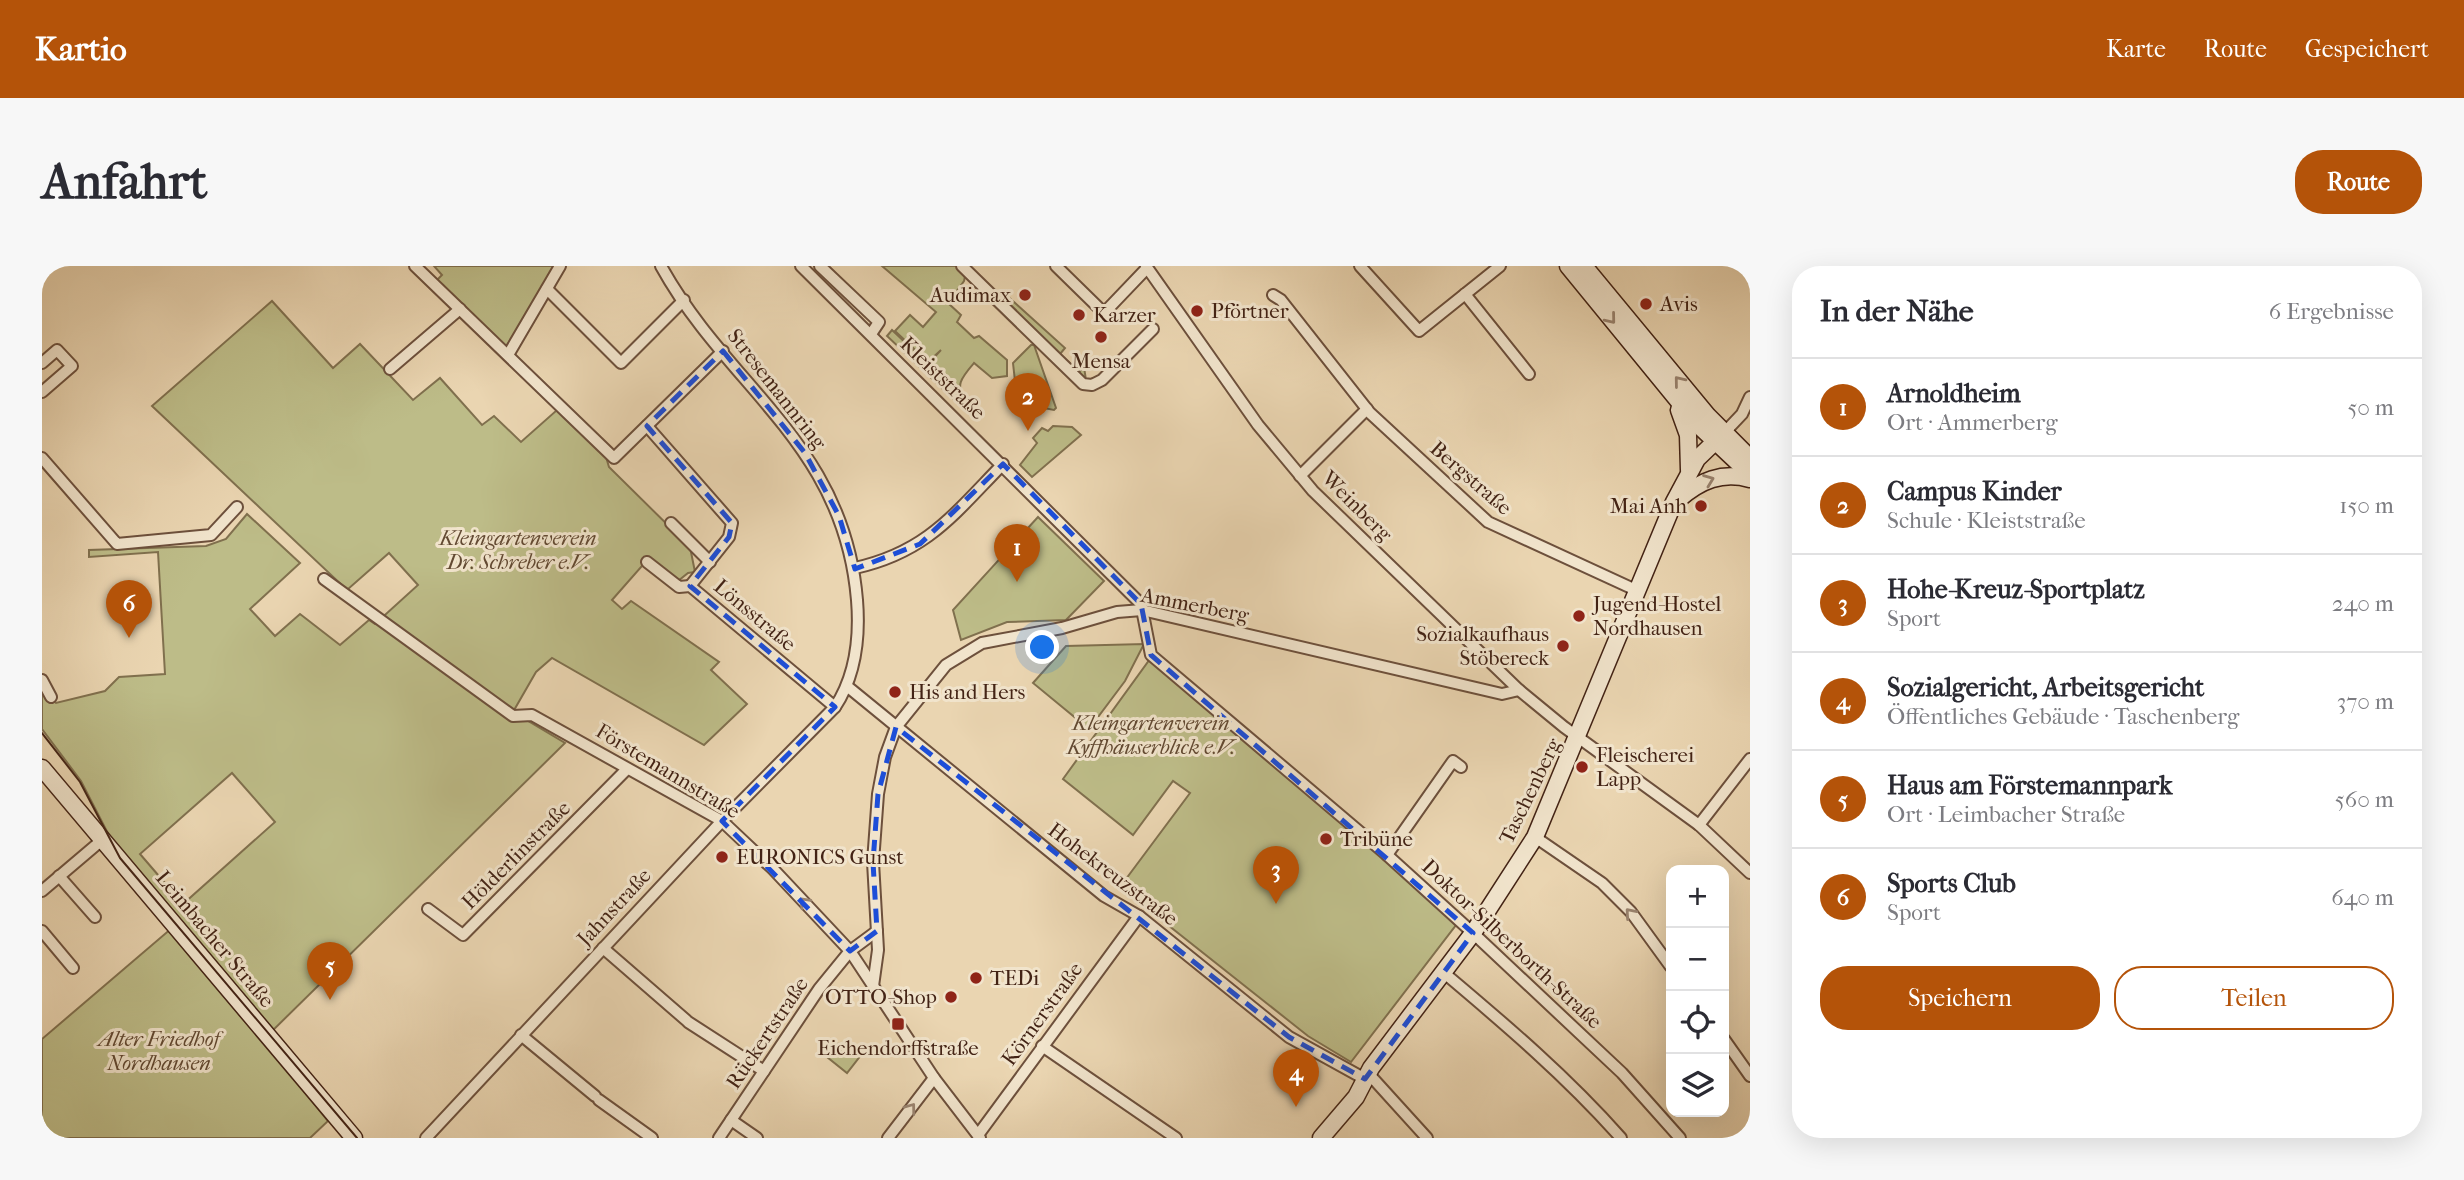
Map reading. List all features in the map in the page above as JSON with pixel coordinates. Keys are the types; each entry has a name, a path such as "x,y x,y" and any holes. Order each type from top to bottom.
{"main road":[{"path":"1568,266 1672,395 1719,438 1750,458"},
{"path":"1584,266 1750,477"},
{"path":"1672,395 1688,435 1689,471"},
{"name":"Taschenberg","path":"1321,1138 1356,1097 1366,1076 1473,933 1535,837 1579,738 1674,502 1689,471 1719,438"},
{"path":"1674,502 1710,478 1737,475 1750,477"},
{"name":"Leimbacher Straße","path":"42,768 354,1138"}],"street":[{"path":"415,266 614,458 723,351"},
{"path":"508,355 561,266"},
{"name":"Stresemannring","path":"661,266 723,351 806,453 839,516 855,568 859,618 848,687 835,707"},
{"name":"Kleiststraße","path":"802,266 1003,464 1141,604 1142,610"},
{"path":"820,266 879,322 871,334"},
{"path":"962,266 1083,384 1092,385 1102,380 1153,329"},
{"path":"1056,266 1104,313 1147,267"},
{"path":"1360,266 1419,331 1500,266"},
{"name":"Weinberg","path":"1147,267 1258,425 1300,476 1519,690 1579,738 1699,825 1750,873"},
{"path":"547,289 621,363 684,300"},
{"path":"1465,294 1529,374"},
{"name":"Bergstraße","path":"1273,295 1281,300 1367,409 1488,522 1638,592"},
{"path":"390,369 460,309"},
{"path":"42,363 57,350 72,366 42,392"},
{"path":"1719,438 1742,414 1750,397"},
{"path":"1300,476 1367,409"},
{"path":"647,426 732,523 729,537 690,586"},
{"path":"42,458 117,544 211,535 237,507"},
{"path":"855,568 897,556 920,544 1003,464"},
{"path":"671,523 710,562"},
{"name":"Lönsstraße","path":"648,562 679,587 690,586 835,707"},
{"name":"Förstemannstraße","path":"324,579 513,716 532,715 722,821 773,869 850,951 934,1077 979,1137"},
{"name":"Ammerberg","path":"873,986 877,931 873,862 877,794 885,757 896,727 946,665 982,643 1062,628 1117,612 1142,610 1503,694 1519,690"},
{"name":"Doktor-Silberborth-Straße","path":"1142,610 1151,655 1387,855 1473,933 1622,1073 1680,1138"},
{"path":"42,680 51,697"},
{"name":"Hohekreuzstraße","path":"848,687 1104,895 1139,916 1289,1037 1366,1076 1427,1138"},
{"name":"Jahnstraße","path":"426,1138 722,821 835,707"},
{"path":"1699,825 1750,760"},
{"path":"1387,855 1453,761 1461,767"},
{"name":"Hölderlinstraße","path":"428,909 463,935 627,769"},
{"path":"1535,837 1602,883 1630,912 1666,960"},
{"path":"42,891 102,840"},
{"path":"60,876 95,917"},
{"name":"Körnerstraße","path":"979,1137 1042,1046 1139,916"},
{"path":"42,931 74,968"},
{"name":"Rückertstraße","path":"719,1138 819,989 850,951 877,931"},
{"path":"603,948 687,1021 764,1071"},
{"path":"1443,972 1534,1048 1591,1103 1621,1138"},
{"path":"521,1035 597,1098 652,1138"},
{"path":"1042,1046 1176,1138"},
{"path":"1729,1046 1750,1076"},
{"path":"888,1138 934,1077"},
{"path":"730,1120 757,1138"}],"highlighted area":[{"path":"723,351 805,453 839,516 855,569 920,544 1003,464 1141,604 1151,655 1473,933 1365,1079 1289,1037 896,727 878,794 873,862 877,931 850,951 722,821 835,707 690,586 729,537 732,523 647,426"}],"green space":[{"path":"434,266 555,266 506,347 436,281 442,275"},
{"path":"882,266 959,266 966,272 964,281 948,303 961,315 957,322 974,338 979,336 1007,360 1007,376 992,378 974,363 961,382 961,392 967,403 964,409 887,336 892,330 928,364 941,350 928,362 895,331 910,315 923,327 936,312"},
{"path":"1005,294 1065,348 1060,354 1079,372 1084,367 1086,380 1001,299"},
{"path":"272,301 333,368 360,344 413,400 440,378 482,425 494,416 521,442 557,410 606,457 609,467 690,547 695,572 688,573 678,581 648,559 612,600 622,609 631,601 719,662 711,670 747,704 704,745 552,658 536,672 513,712 565,743 263,1040 328,1121 310,1138 42,1138 42,1039 179,922 116,849 81,781 42,729 42,686 56,703 105,691 119,677 165,674 158,552 89,557 89,550 206,546 226,539 247,514 300,563 250,609 275,636 300,614 340,645 369,620 375,624 418,585 389,553 347,590 152,406","holes":["232,773 275,822 183,904 140,854"]},
{"path":"1034,345 1056,408 1054,410 1023,404 1017,399 1013,363"},
{"path":"1053,426 1072,427 1081,435 1032,477 1020,465 1037,443 1033,438 1042,428 1048,431"},
{"path":"1038,517 1104,581 1066,620 1007,622 961,640 953,610"},
{"path":"1144,644 1125,681 1089,729 1033,683 1066,646"},
{"name":"Kleingartenverein Kyffhäuserblick e.V.","path":"1150,659 1385,858 1456,925 1351,1062 1308,1036 1120,887 1190,793 1173,781 1133,835 1063,779"},
{"path":"848,1043 861,1055 847,1073 827,1057 836,1044"}],"tram line":[{"path":"42,733 80,782 120,858 357,1138"}],"place":[{"name":"Audimax","path":"1025,295"},
{"name":"Avis","path":"1646,304"},
{"name":"Pförtner","path":"1197,311"},
{"name":"Karzer","path":"1079,315"},
{"name":"Mensa","path":"1101,337"},
{"name":"Campus Kinder","path":"1028,431"},
{"name":"Mai Anh","path":"1701,506"},
{"name":"Arnoldheim","path":"1017,582"},
{"name":"Jugend-Hostel Nordhausen","path":"1579,616"},
{"name":"Sports Club","path":"129,638"},
{"name":"Sozialkaufhaus Stöbereck","path":"1563,646"},
{"name":"His and Hers","path":"895,692"},
{"name":"Fleischerei Lapp","path":"1582,767"},
{"name":"Tribüne","path":"1326,839"},
{"name":"EURONICS Gunst","path":"722,857"},
{"name":"Hohe-Kreuz-Sportplatz","path":"1276,904"},
{"name":"TEDi","path":"976,978"},
{"name":"OTTO-Shop","path":"951,997"},
{"name":"Haus am Förstemannpark","path":"330,1000"},
{"name":"Eichendorffstraße","path":"898,1024"},
{"name":"Sozialgericht, Arbeitsgericht","path":"1296,1107"}],"park label":[{"name":"Kleingartenverein Dr. Schreber e.V.","path":"518,550"},
{"name":"Alter Friedhof Nordhausen","path":"159,1051"}]}
